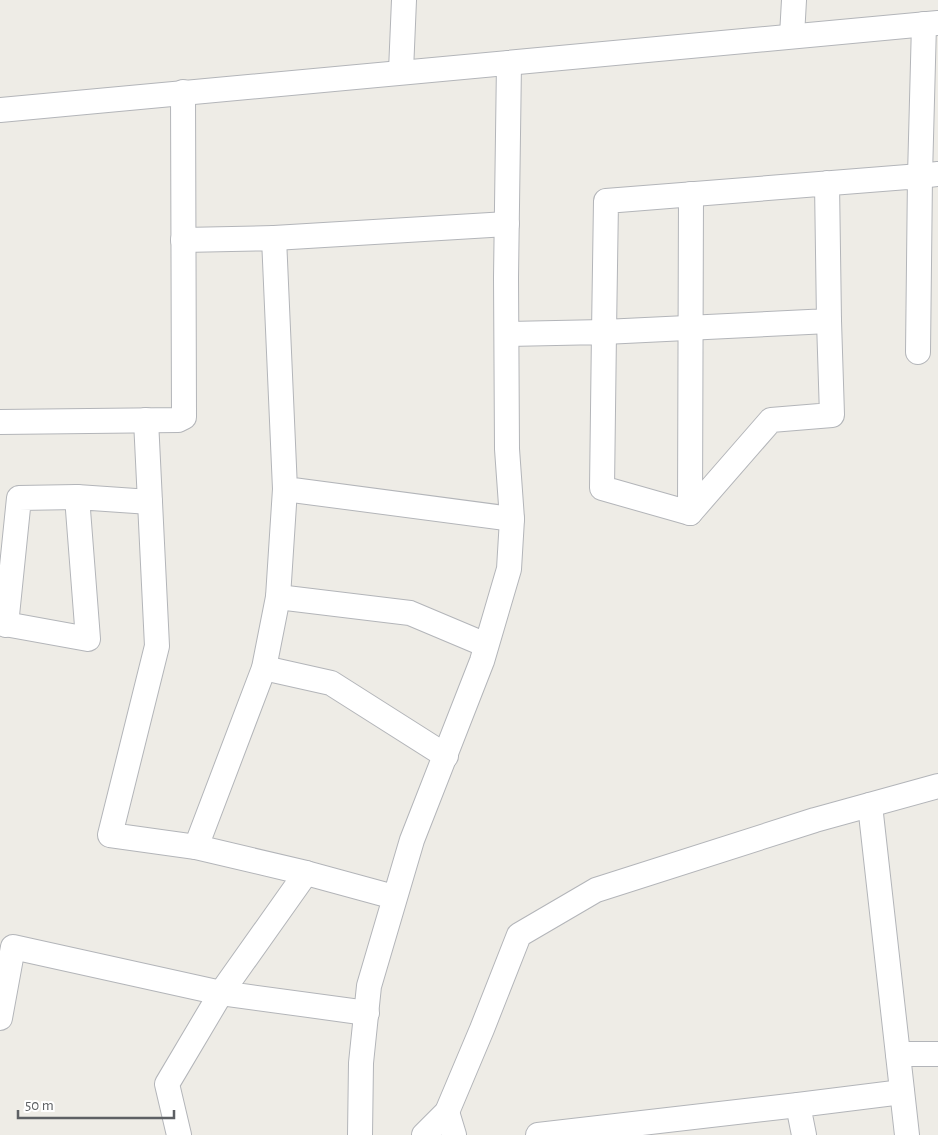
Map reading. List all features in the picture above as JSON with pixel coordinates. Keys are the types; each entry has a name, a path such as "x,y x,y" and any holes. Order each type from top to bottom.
{"street":[{"path":"401,72 404,0"},
{"path":"792,36 794,0"},
{"path":"0,110 931,24 929,175 918,352"},
{"path":"360,1135 361,1064 370,986 394,897 412,840 446,756 486,645 509,569 512,519 507,449 509,63"},
{"path":"0,422 178,420 184,417 183,92"},
{"path":"690,513 602,488 606,200 929,175"},
{"path":"690,513 770,420 832,415 827,183"},
{"path":"690,513 691,194"},
{"path":"183,240 274,238 507,224"},
{"path":"196,847 264,668 278,597 285,489 274,238"},
{"path":"507,334 604,332 829,321"},
{"path":"146,420 157,646 110,835 196,847 306,873 394,897"},
{"path":"285,489 512,519"},
{"path":"77,497 88,639 3,624 18,498 77,497 150,502"},
{"path":"278,597 410,613 486,645"},
{"path":"264,668 331,683 446,756"},
{"path":"424,1135 447,1112 519,935 524,931 596,890 870,805 938,786"},
{"path":"870,805 907,1135"},
{"path":"179,1135 167,1084 221,993 306,873"},
{"path":"0,1018 13,947 221,993 367,1013"},
{"path":"898,1054 938,1054"},
{"path":"541,1135 710,1125 798,1105 902,1092"},
{"path":"798,1105 804,1135"},
{"path":"447,1112 454,1135"}]}
